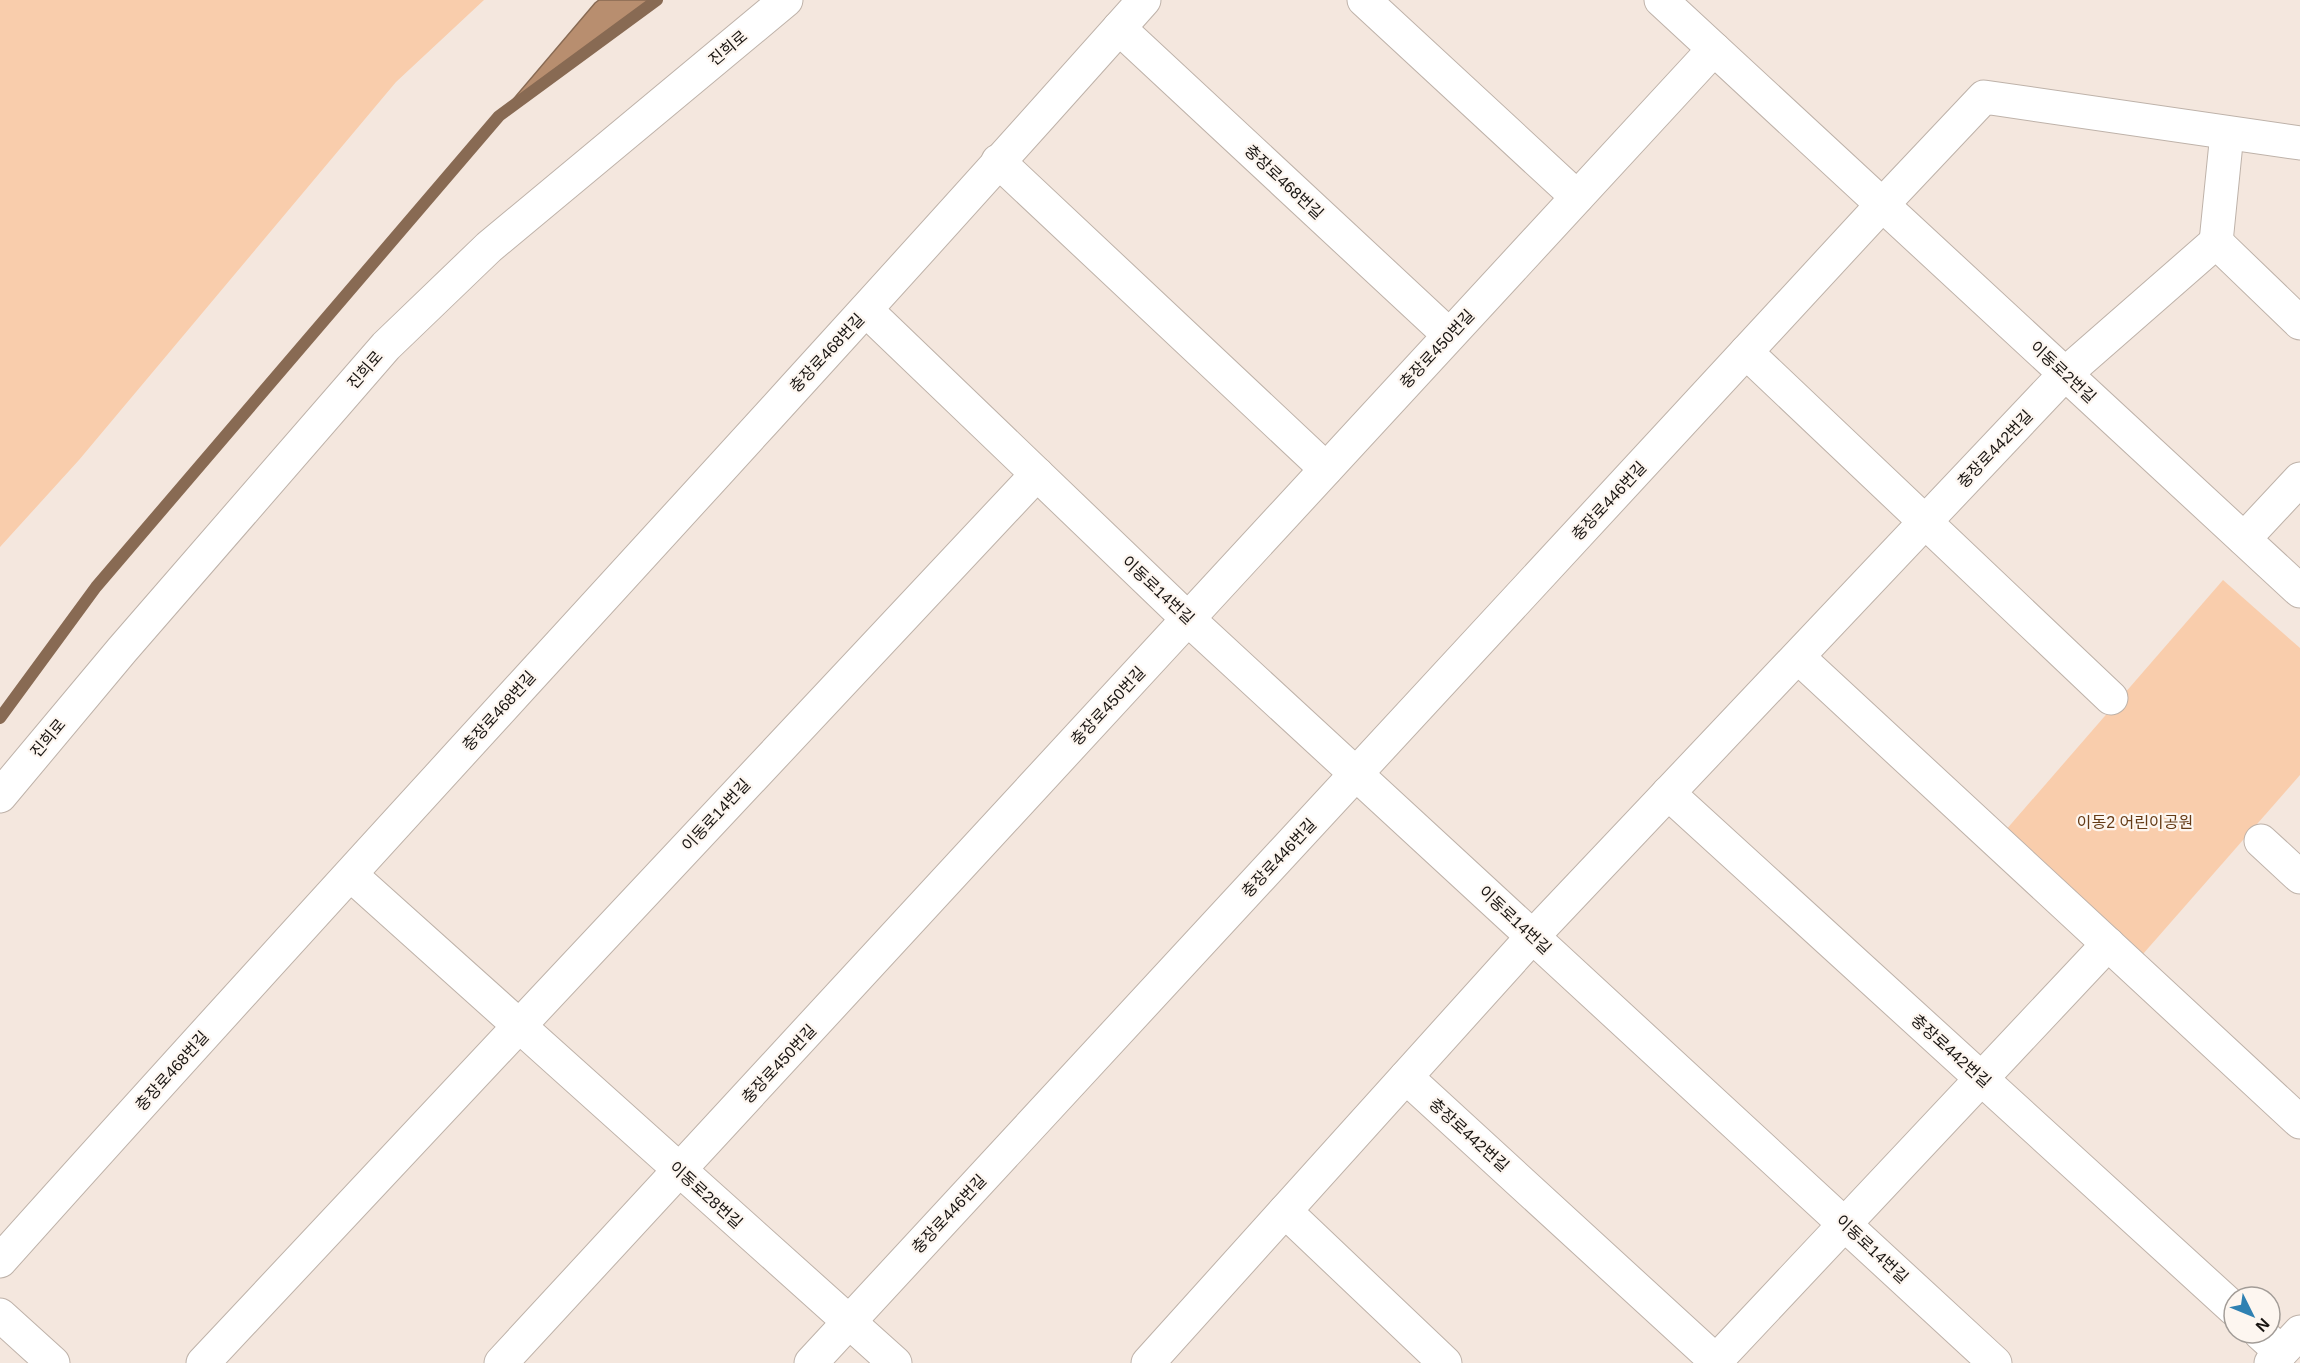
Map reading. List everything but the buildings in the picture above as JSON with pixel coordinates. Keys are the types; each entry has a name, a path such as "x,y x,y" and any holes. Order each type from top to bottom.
{"street":[{"name":"진희로","path":"0,796 122,650 386,346 489,247 786,0"},
{"name":"충장로468번길","path":"0,1262 866,310 1144,0"},
{"path":"1364,0 1577,197"},
{"name":"이동로2번길","path":"1660,0 2300,591"},
{"name":"충장로468번길","path":"1119,28 1449,335"},
{"name":"충장로450번길","path":"501,1363 680,1172 1713,49"},
{"path":"1882,205 1984,97 2300,143"},
{"path":"2227,133 2216,242 2300,322"},
{"path":"998,161 1326,469"},
{"name":"충장로446번길","path":"811,1363 1882,205"},
{"name":"충장로442번길","path":"1155,1361 1285,1211 1533,936 1924,523 2066,374 2216,242"},
{"name":"이동로14번길","path":"866,310 1188,619 1995,1363"},
{"path":"1746,352 2111,698"},
{"name":"이동로14번길","path":"519,1025 1037,474"},
{"path":"2244,539 2300,479"},
{"path":"1797,657 2300,1122"},
{"name":"충장로442번길","path":"1668,794 2222,1298"},
{"path":"2261,841 2300,877"},
{"name":"이동로28번길","path":"351,875 895,1363"},
{"path":"1716,1362 2108,944"},
{"path":"204,1363 519,1025"},
{"name":"충장로442번길","path":"1406,1077 1716,1362"},
{"path":"1285,1211 1445,1363"},
{"path":"0,1315 52,1363"}],"green space":[{"path":"0,0 484,0 396,82 79,460 0,547"},
{"name":"이동2 어린이공원","path":"2223,580 2300,648 2300,775 2143,954 2005,831"}],"shaded area":[{"path":"599,0 657,0 499,116 595,3"}],"waterway":[{"path":"0,718 96,587 499,116 657,0"}]}
